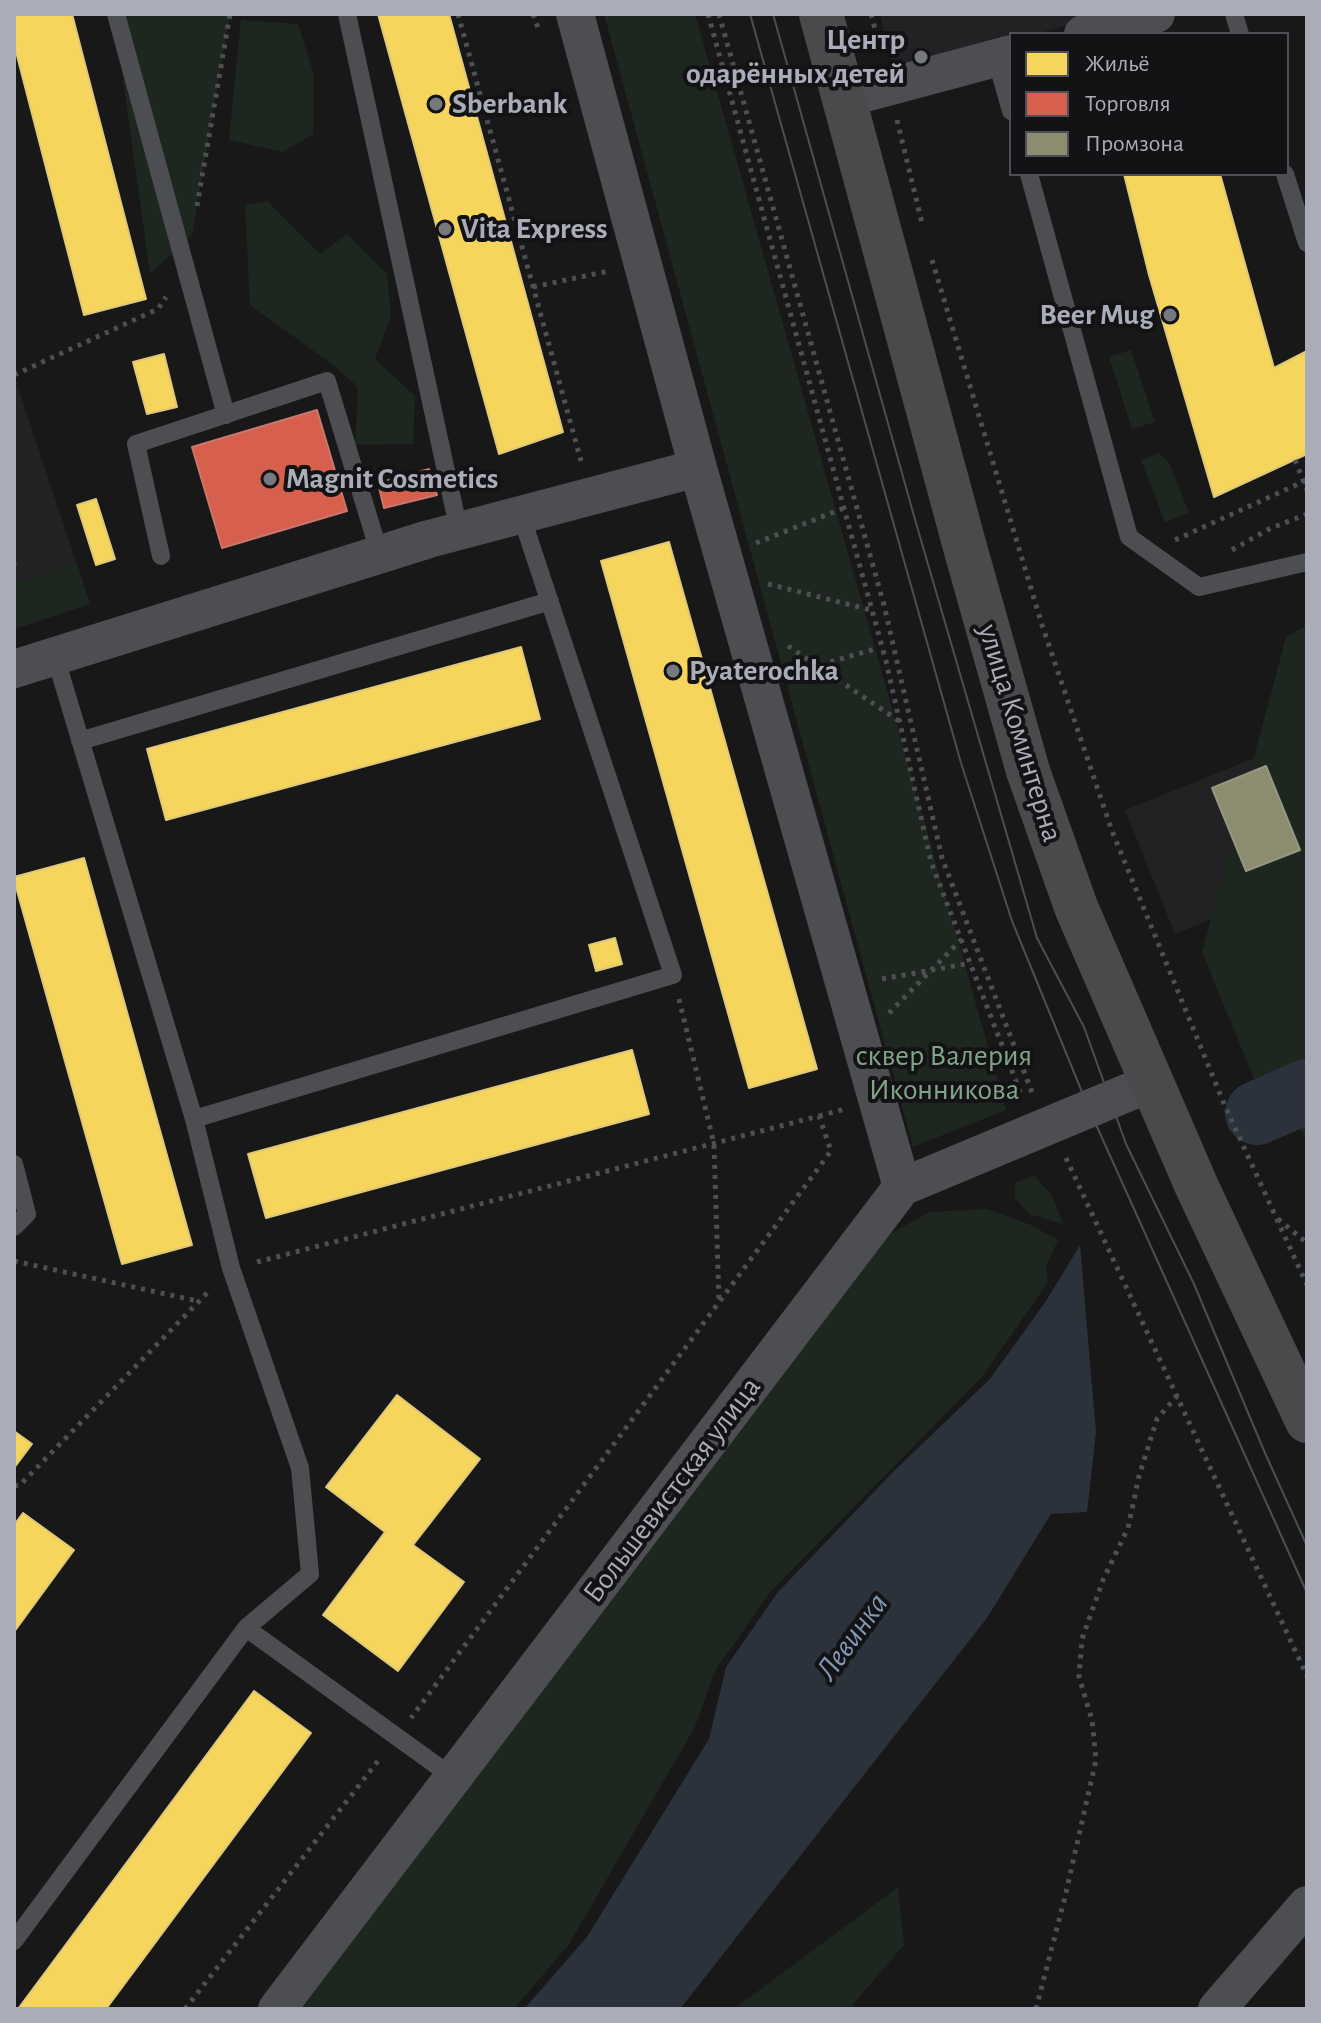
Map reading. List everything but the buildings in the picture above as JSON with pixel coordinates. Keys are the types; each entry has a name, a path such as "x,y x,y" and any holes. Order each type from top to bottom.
{"main road":[{"name":"улица Коминтерна","path":"821,14 1028,771 1076,907 1197,1187 1307,1421"}],"street":[{"path":"575,14 698,468 902,1187"},
{"path":"1090,32 1156,14"},
{"path":"843,99 1004,56"},
{"path":"14,669 459,531 698,468"},
{"name":"Большевистская улица","path":"277,2009 902,1187 1153,1082"},
{"path":"1217,2009 1307,1905"}],"lane":[{"path":"116,14 226,415"},
{"path":"347,14 459,531"},
{"path":"1004,56 1009,95"},
{"path":"1030,176 1129,537 1199,587 1307,562"},
{"path":"1286,176 1307,243"},
{"path":"161,556 136,444 327,381 380,555"},
{"path":"194,1119 673,975 521,515"},
{"path":"80,741 550,601"},
{"path":"14,1941 246,1628 310,1574 300,1468 231,1268 194,1119 55,656"},
{"path":"14,1164 27,1214 14,1227"},
{"path":"246,1628 454,1778"}],"path":[{"path":"186,269 230,14"},
{"path":"458,14 583,470"},
{"path":"708,14 872,610 931,862 1040,1128 1064,1153 1307,1676"},
{"path":"719,14 884,605 942,858 1040,1128"},
{"path":"871,14 924,232"},
{"path":"928,247 1042,625 1112,831 1225,1106 1307,1285"},
{"path":"533,287 609,271"},
{"path":"14,375 158,309"},
{"path":"1295,460 1307,490"},
{"path":"1149,552 1305,481"},
{"path":"726,565 844,508"},
{"path":"1224,554 1269,529 1307,514"},
{"path":"726,565 872,610"},
{"path":"785,644 900,722"},
{"path":"784,675 875,649"},
{"path":"861,1043 962,939"},
{"path":"845,986 971,963"},
{"path":"673,975 714,1144 719,1303"},
{"path":"14,1486 20,1485 231,1268 819,1116 831,1151 397,1737 185,2009"},
{"path":"1277,1219 1307,1243"},
{"path":"14,1261 199,1301"},
{"path":"1036,2009 1096,1760 1092,1720 1079,1677 1082,1639 1103,1580 1128,1528 1139,1476 1157,1419 1177,1396"}],"shaded area":[{"name":"Центр одарённых детей","path":"880,14 1109,14 1043,32 1009,32 1009,42 894,73"},
{"path":"14,375 90,604 14,629"},
{"path":"1262,755 1307,880 1175,934 1125,810"}],"green space":[{"path":"114,14 230,14 192,235 150,274"},
{"name":"сквер Валерия Иконникова","path":"604,14 695,14 1006,1110 913,1147"},
{"path":"241,20 298,24 314,75 313,134 283,152 229,140"},
{"path":"267,201 320,254 347,234 387,274 391,316 375,359 415,396 413,444 355,445 358,387 333,365 250,305 245,205"},
{"path":"1131,350 1155,422 1132,429 1109,357"},
{"path":"1159,453 1170,464 1189,513 1165,522 1141,460"},
{"path":"77,563 90,604 14,629 14,583"},
{"path":"1307,625 1307,1136 1261,1096 1202,952 1286,637"},
{"path":"1035,1176 1052,1196 1063,1224 1029,1214 1015,1198 1015,1182"},
{"path":"987,1209 1031,1225 1058,1240 1046,1267 1048,1282 982,1377 771,1591 715,1671 695,1727 569,1944 514,2009 288,2009 869,1246 929,1212"},
{"path":"898,1887 904,1945 849,2009 734,2009"}],"water":[{"path":"1080,1245 1096,1432 1087,1512 1051,1514 987,1618 680,2009 524,2009 587,1937 709,1739 726,1667 778,1592 894,1471 990,1379 1046,1301"}],"waterway":[{"name":"Левинка","path":"1257,1113 1307,1091"}],"tram line":[{"path":"750,14 961,763 1012,921 1089,1109 1307,1593"},
{"path":"773,14 1037,938 1084,1027 1126,1144 1194,1284 1307,1546"}],"place":[{"name":"Центр одарённых детей","path":"921,57"},
{"name":"Sberbank","path":"436,104"},
{"name":"Vita Express","path":"445,229"},
{"name":"Beer Mug","path":"1170,315"},
{"name":"Magnit Cosmetics","path":"270,479"},
{"name":"Pyaterochka","path":"673,671"}]}
